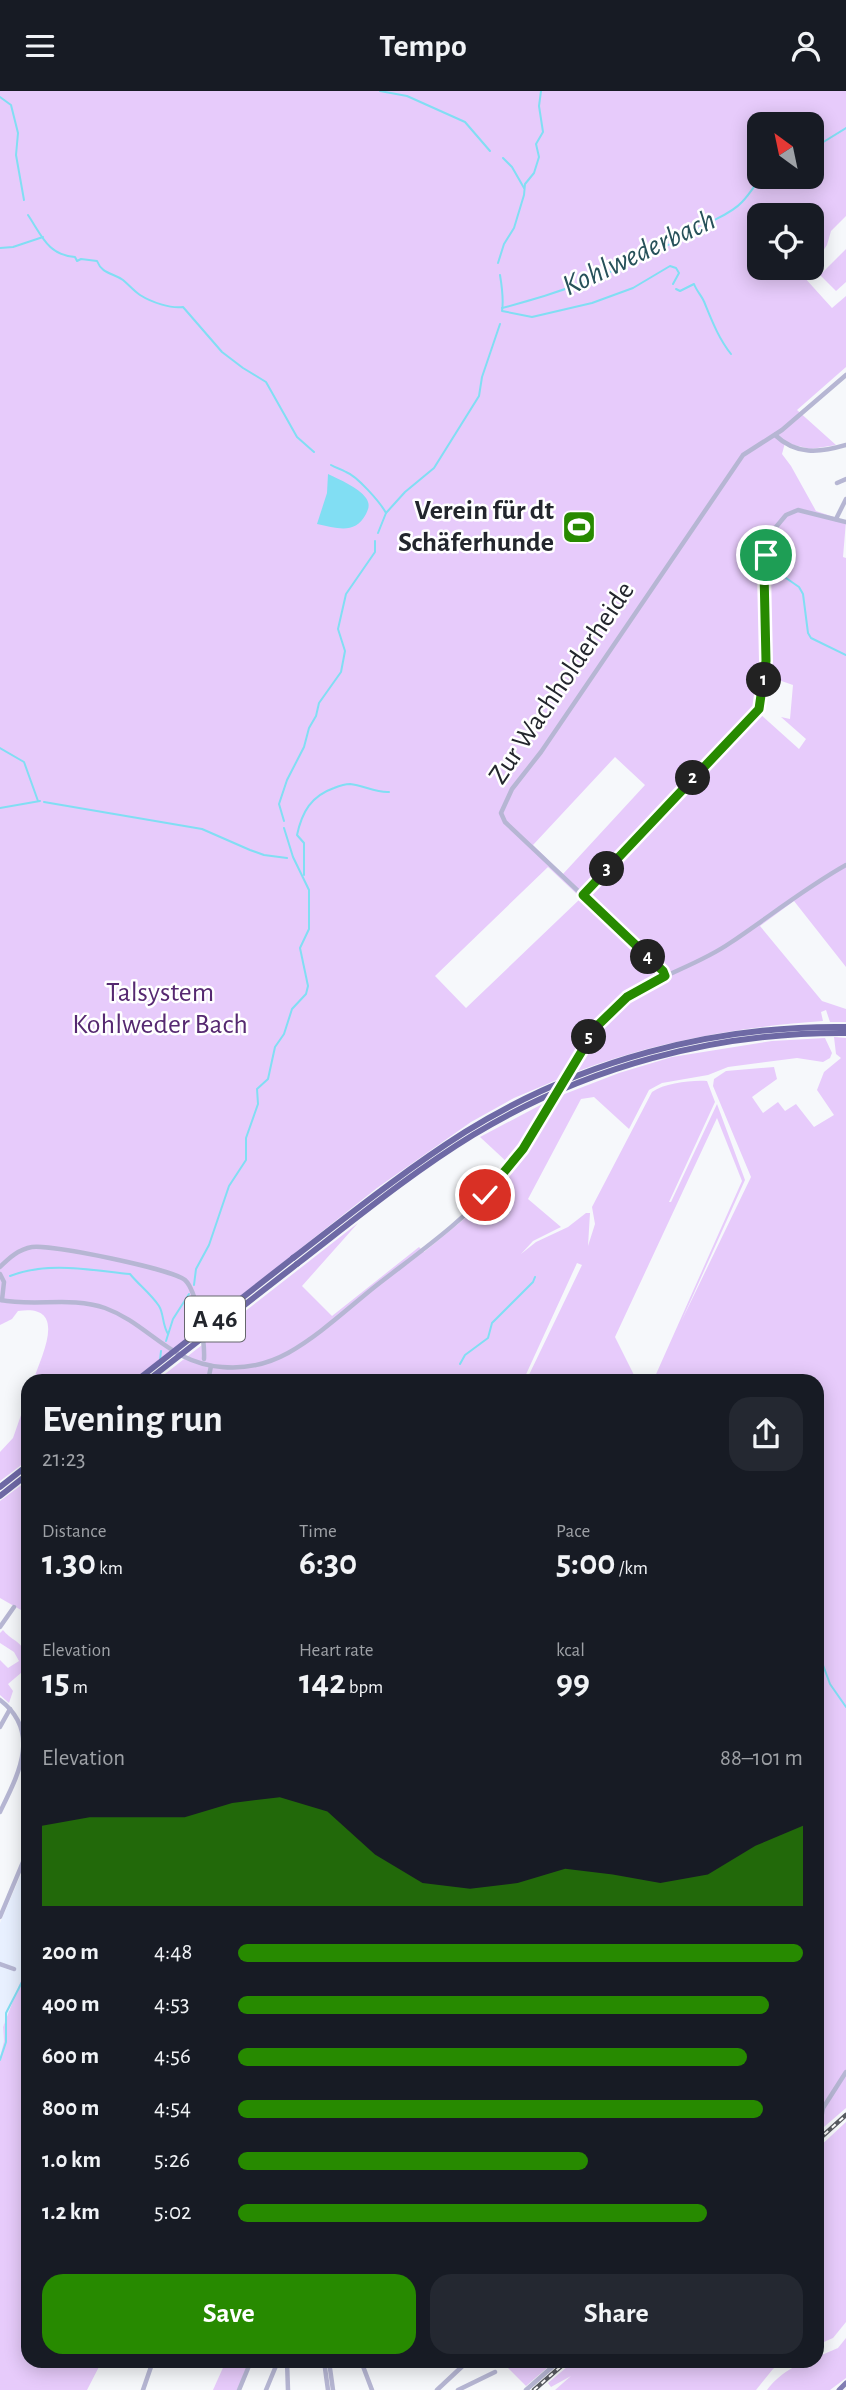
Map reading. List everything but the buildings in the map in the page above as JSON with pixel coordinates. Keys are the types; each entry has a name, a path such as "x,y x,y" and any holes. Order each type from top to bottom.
{"highway":[{"name":"A 46","path":"157,1374 378,1193 467,1131 520,1101 575,1076 633,1056 712,1037 782,1028 846,1027"},
{"name":"A 46","path":"145,1374 295,1261 462,1142 523,1107 578,1082 635,1062 714,1044 783,1035 846,1033"},
{"path":"0,1487 21,1470"},
{"path":"0,1496 21,1480"}],"main road":[{"path":"839,2390 846,2383"}],"street":[{"path":"846,375 775,435 789,446 804,451 846,446"},
{"name":"Zur Wachholderheide","path":"665,976 663,971 503,821 502,811 512,789 541,753 743,455 775,435"},
{"path":"837,483 846,479"},
{"path":"836,519 846,499"},
{"path":"583,895 759,709 767,653 765,562 770,539 776,527 786,515 798,510 846,522"},
{"path":"0,1273 4,1282 1,1300 99,1306 127,1320 173,1353 211,1366 242,1367 274,1359 289,1352 460,1219 485,1195 516,1159 597,1026 617,1005 638,990 729,944 801,891 846,865"},
{"path":"0,1267 21,1251 43,1247 177,1275 187,1282 194,1296 204,1359"},
{"path":"209,1374 211,1366"},
{"path":"0,1627 14,1607"},
{"path":"0,1700 10,1709 21,1729"},
{"path":"0,1727 10,1709"},
{"path":"0,1812 21,1759"},
{"path":"0,1917 21,1867"},
{"path":"0,1964 14,1969"},
{"path":"824,2106 846,2072"},
{"path":"143,2390 151,2368"},
{"path":"239,2390 248,2368"},
{"path":"266,2390 275,2368"},
{"path":"287,2368 288,2390"},
{"path":"328,2368 331,2390"},
{"path":"364,2368 372,2390"},
{"path":"437,2390 461,2368"},
{"path":"526,2390 551,2368"},
{"path":"458,2390 495,2371"}],"shaded area":[{"path":"21,1874 21,1980 3,2027 4,2041 0,2057 0,1923"}],"green space":[{"name":"Talsystem Kohlweder Bach","path":"0,91 846,91 846,216 831,231 824,249 824,203 747,203 747,280 807,280 832,308 846,296 846,367 797,410 836,445 811,449 785,443 782,454 816,511 846,521 843,557 846,558 846,967 794,901 760,926 822,1001 846,1009 846,1022 830,1022 826,1010 821,1012 823,1021 759,1027 696,1038 634,1053 573,1073 577,1063 565,1069 559,1079 514,1098 471,1122 377,1188 142,1374 36,1374 46,1345 48,1323 43,1315 34,1311 18,1311 12,1319 0,1325","holes":["767,676 793,685 790,719 781,717 806,739 799,749 759,713 764,701","615,757 645,785 563,874 533,845","548,867 581,898 466,1008 435,976"]},
{"path":"846,249 846,282 836,291 824,279 824,271"},
{"path":"834,1037 846,1038 846,2108 824,2127 824,1374 656,1374 742,1181 717,1118 615,1337 634,1374 529,1374 582,1265 577,1263 526,1374 165,1374 358,1223 302,1286 332,1316 419,1247 424,1252 469,1215 500,1184 527,1149 562,1095 619,1073 672,1057 772,1041 825,1038 832,1053 830,1058 823,1062 797,1058 728,1067 708,1075 662,1083 649,1090 629,1129 594,1097 581,1099 528,1199 561,1227 533,1241 521,1254 536,1242 590,1213 588,1246 595,1224 592,1207 652,1092 678,1083 707,1081 715,1102 669,1202 717,1104 745,1180 681,1322 751,1177 713,1086 714,1079 726,1071 774,1067 777,1079 752,1097 763,1113 778,1102 785,1111 796,1104 814,1127 834,1115 817,1090 824,1072 841,1058 836,1054"},
{"path":"548,1101 508,1163 480,1137"},
{"path":"21,1415 21,1465 0,1481 0,1452 13,1438"},
{"path":"21,1485 21,1610 0,1598 0,1501"},
{"path":"3,1630 21,1646 21,1673 8,1684 13,1691 9,1703 0,1695 0,1660 8,1668 19,1661 14,1652 0,1643 0,1633"},
{"path":"21,1980 21,2368 98,2368 87,2390 0,2390 0,2057 4,2041 3,2027"},
{"path":"846,2122 846,2322 833,2338 824,2342 824,2142"},
{"path":"846,2338 846,2378 830,2390 767,2390 793,2368 824,2368 824,2354 838,2348"},
{"path":"223,2368 247,2368 237,2390 213,2390"},
{"path":"508,2368 547,2368 526,2386"},
{"path":"566,2368 774,2368 756,2390 555,2390 571,2376 551,2387 548,2383"}],"water":[{"path":"328,474 354,487 367,500 367,512 357,525 345,528 317,524 327,493"}],"waterway":[{"path":"380,91 407,96 465,122 490,151"},
{"path":"498,263 504,244 514,228 525,184 534,173 539,157 536,144 543,132 539,106 541,91"},
{"path":"0,97 11,105 18,133 16,155 24,200"},
{"name":"Kohlwederbach","path":"824,142 846,128"},
{"path":"503,158 512,167 524,188"},
{"name":"Kohlwederbach","path":"502,308 581,284 656,251 734,209 752,189"},
{"path":"28,215 42,237 58,253 75,257 77,261 97,261 105,271 123,280 145,298 167,306 183,307 222,352 266,382 297,437 314,452"},
{"path":"0,248 13,247 43,237"},
{"path":"500,275 502,311 532,317 592,303 633,288 670,266 676,268 679,273 673,284"},
{"path":"676,289 680,291 694,284 719,336 731,354"},
{"name":"Kohlwederbach","path":"378,533 386,513 405,492 434,468 479,396 482,377 500,324"},
{"path":"331,465 351,474 374,496 386,513"},
{"name":"Kohlwederbach","path":"284,821 279,804 287,780 304,747 319,703 341,672 345,651 338,629 346,594 375,552 375,541"},
{"path":"786,578 799,587 803,594 811,638 846,655"},
{"path":"0,748 24,762 38,801"},
{"path":"304,875 304,843 297,835 305,812 319,795 348,784 389,792"},
{"path":"0,808 40,801"},
{"path":"44,802 202,829 264,855 287,858"},
{"name":"Kohlwederbach","path":"194,1285 196,1269 209,1245 229,1186 246,1160 246,1138 258,1104 257,1089 268,1079 275,1047 284,1034 292,1009 306,994 308,986 300,948 309,929 309,890 293,857 284,828"},
{"path":"10,1276 24,1271 54,1268 130,1274 159,1306 168,1334"},
{"path":"460,1364 465,1355 488,1338 492,1323 535,1277"},
{"name":"Kohlwederbach","path":"166,1341 173,1319 189,1294"},
{"path":"160,1360 161,1351"},
{"path":"824,1668 830,1684 846,1707"},
{"path":"0,2060 6,2042 6,2013 21,1984"}],"railway":[{"path":"824,2135 846,2115"},
{"path":"534,2390 559,2368"}],"place":[{"name":"Verein für dt Schäferhunde","path":"579,527"}],"route":[{"path":"485,1195 523,1149 597,1026 627,997 665,976 663,971 583,895 759,709 767,645 764,572 766,555"}]}
